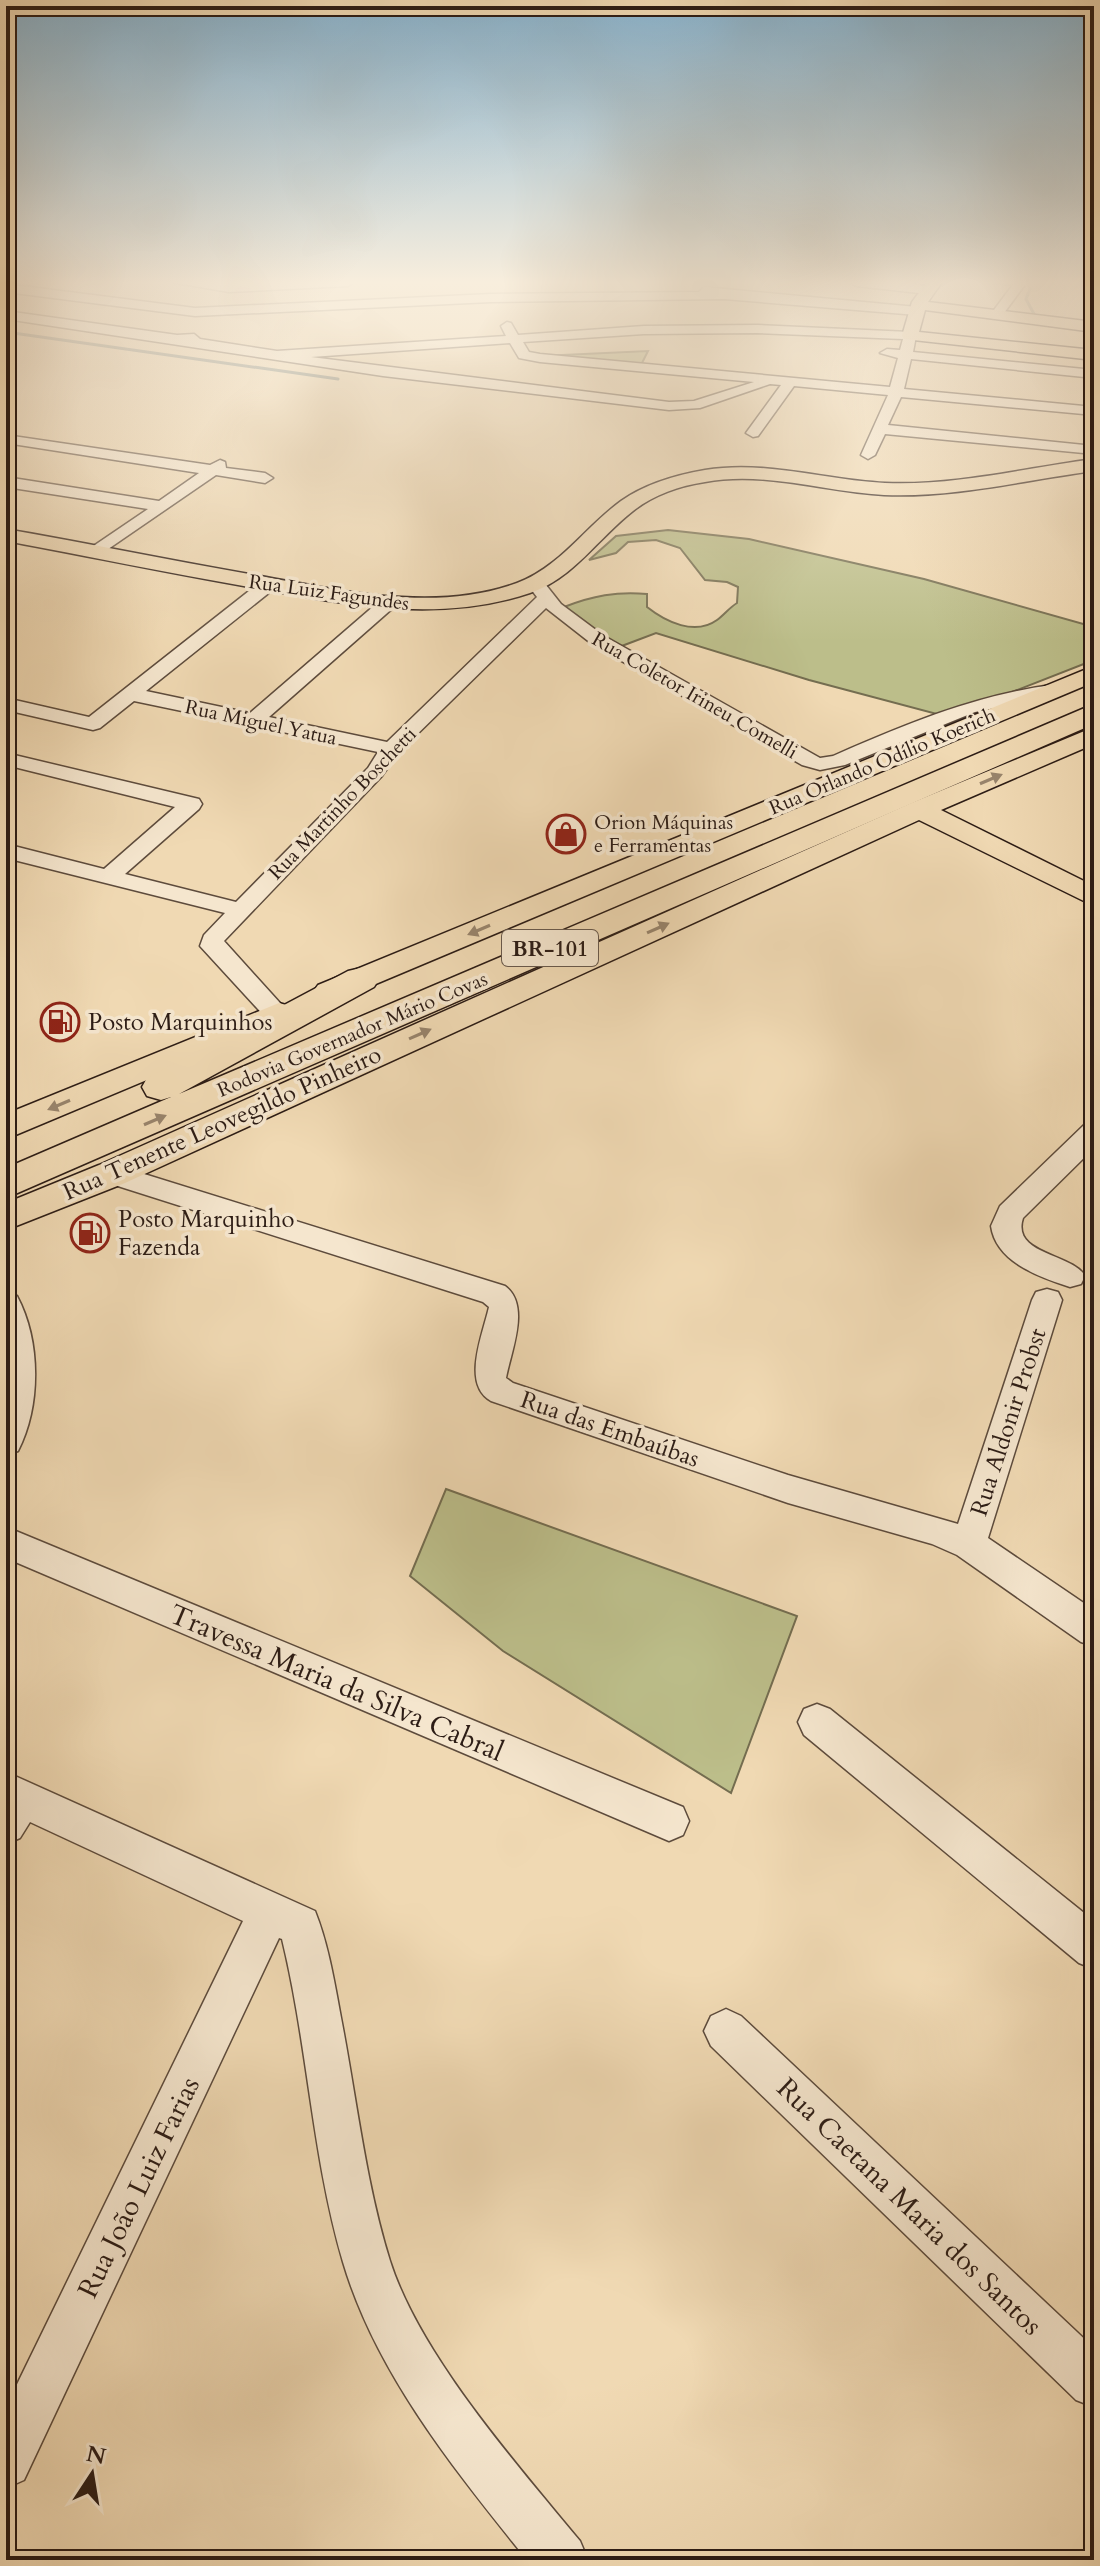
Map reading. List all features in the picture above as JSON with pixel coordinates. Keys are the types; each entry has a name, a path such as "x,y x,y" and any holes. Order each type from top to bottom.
{"highway":[{"name":"Rodovia Governador Mário Covas","path":"6,1153 1094,692"},
{"name":"Rodovia Governador Mário Covas","path":"6,1184 1094,713"},
{"path":"1047,755 1094,726"},
{"path":"161,1087 361,979"},
{"path":"6,1191 163,1145 247,1112"}],"main road":[{"name":"Rua Luiz Fagundes","path":"6,535 269,584 424,606 541,591 626,506 648,494 694,478 721,473 760,474 870,488 918,489 960,486 1094,465"},
{"name":"Rua Orlando Odílio Koerich","path":"6,1127 1094,673"},
{"name":"Rua Tenente Leovegildo Pinheiro","path":"6,1217 112,1174 919,810 1094,735"},
{"path":"919,810 1094,897"}],"street":[{"path":"638,402 681,407 707,402"},
{"path":"753,433 771,402"},
{"path":"868,455 892,402"},
{"path":"998,402 1094,411"},
{"path":"6,453 47,428"},
{"path":"880,429 1094,450"},
{"path":"6,439 265,478"},
{"path":"98,551 235,454"},
{"path":"6,482 161,506"},
{"path":"6,704 93,724 269,584"},
{"name":"Rua Coletor Irineu Comelli","path":"541,591 567,619 616,652 809,761 820,764 838,761 969,706 1012,695 1051,691"},
{"name":"Rua Martinho Boschetti","path":"277,1014 212,946 216,935 375,772 391,749 541,591"},
{"path":"254,720 388,603"},
{"name":"Rua Miguel Yatua","path":"131,694 391,749"},
{"path":"6,759 191,804 108,877"},
{"path":"6,851 239,910"},
{"path":"1070,1276 1020,1251 1005,1236 1004,1227 1010,1213 1094,1132"},
{"name":"Rua das Embaúbas","path":"112,1174 494,1294 502,1300 504,1307 490,1378 493,1387 720,1467 902,1520 969,1544 1094,1630"},
{"name":"Rua Aldonir Probst","path":"969,1544 1047,1300"},
{"path":"6,1304 18,1344 20,1369 16,1406 6,1442"},
{"name":"Travessa Maria da Silva Cabral","path":"6,1542 669,1821"},
{"path":"817,1722 1094,1948"},
{"path":"11,1805 300,1926 316,1983 345,2174 369,2270 412,2359 454,2425 561,2560"},
{"name":"Rua João Luiz Farias","path":"6,2462 270,1911"},
{"name":"Rua Caetana Maria dos Santos","path":"726,2031 1094,2382"}],"green space":[{"path":"668,530 749,539 924,579 1094,627 1094,660 948,717 809,680 656,633 619,647 564,607 605,595 647,594 647,607 672,622 699,627 717,620 737,603 738,587 727,582 705,580 680,548 656,540 628,542 616,553 589,560 616,536"},
{"path":"446,1489 797,1616 731,1793 503,1651 410,1576"}],"place":[{"name":"Orion Máquinas e Ferramentas","path":"566,834"},
{"name":"Posto Marquinhos","path":"60,1022"},
{"name":"Posto Marquinho Fazenda","path":"90,1233"}]}
